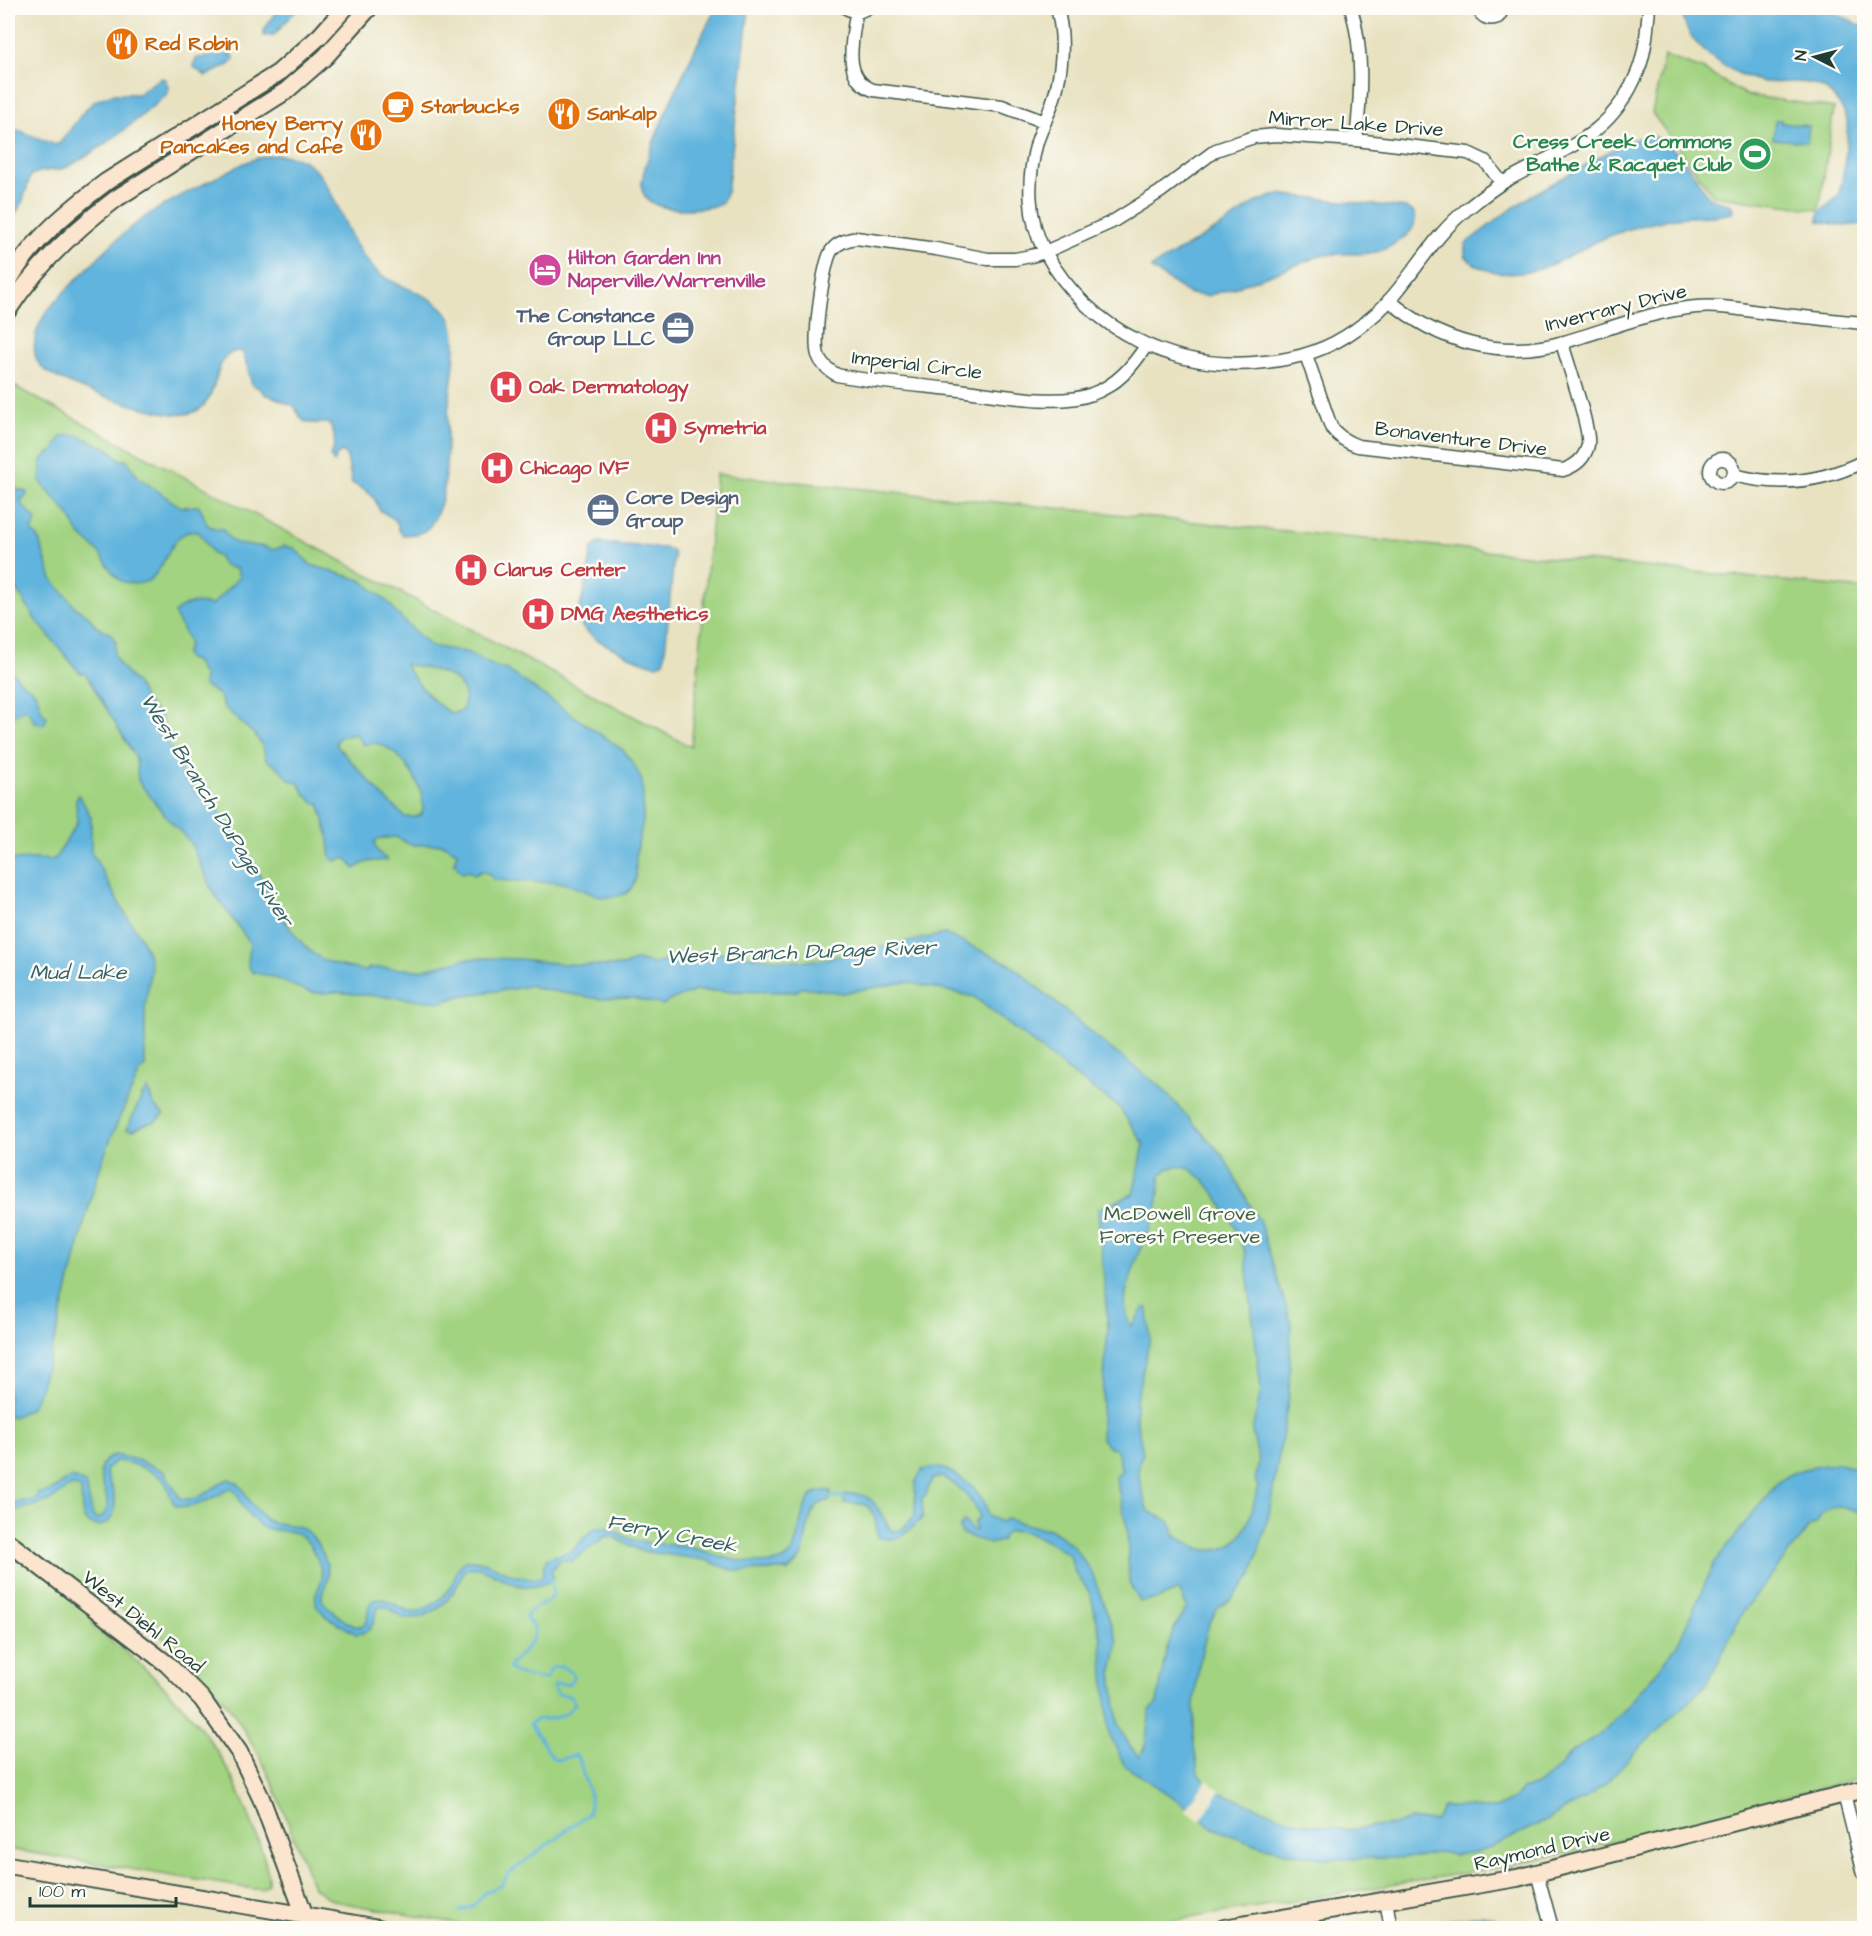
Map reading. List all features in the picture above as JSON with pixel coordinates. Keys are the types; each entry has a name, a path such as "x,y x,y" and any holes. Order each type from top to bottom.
{"street":[{"path":"8,282 46,232 80,202 106,182 279,72 320,36 345,8"},
{"path":"8,310 49,257 92,217 117,198 258,110 293,85 325,57 369,8"},
{"path":"1057,8 1062,61 1057,88 1032,164 1030,197 1036,232 1045,252 1059,274 1083,303 1119,331 1146,346 1186,359 1214,364 1247,365 1306,355 1352,332 1389,300 1442,233 1464,211 1502,183 1581,142 1601,126 1624,98 1639,69 1649,8"},
{"path":"1351,8 1360,52 1361,73 1356,140"},
{"path":"1478,8 1481,15 1489,19 1498,17 1504,8"},
{"path":"856,9 850,57 858,80 867,88 1002,106 1045,122"},
{"name":"Mirror Lake Drive","path":"1045,252 1090,233 1129,212 1216,150 1254,137 1276,135 1356,140 1468,153 1485,161 1502,183"},
{"name":"Imperial Circle","path":"1045,252 1015,259 988,259 883,240 856,238 846,240 831,250 825,264 816,340 816,349 821,361 832,372 851,378 1059,401 1091,395 1105,389 1127,372 1146,346"},
{"name":"Inverrary Drive","path":"1389,300 1432,330 1474,345 1517,349 1562,343 1665,312 1700,307 1864,323"},
{"name":"Bonaventure Drive","path":"1306,355 1331,427 1337,435 1349,443 1358,446 1563,470 1577,464 1583,458 1589,439 1562,343"},
{"path":"1734,475 1766,482 1796,481 1838,472 1864,461"},
{"name":"West Diehl Road","path":"8,1542 167,1664 183,1678 212,1711 230,1736 251,1775 308,1924"},
{"name":"Raymond Drive","path":"1224,1929 1538,1873 1864,1789"},
{"path":"1844,1794 1864,1874"},
{"path":"8,1865 308,1924 379,1929"},
{"path":"1538,1873 1552,1929"},
{"path":"1386,1901 1390,1929"}],"green space":[{"path":"333,30 336,32 297,76 125,187 9,292 48,239 83,207"},
{"name":"Cress Creek Commons Bathe & Racquet Club","path":"1664,56 1702,69 1746,95 1834,108 1819,210 1713,195 1652,113"},
{"name":"McDowell Grove Forest Preserve","path":"8,383 691,747 716,474 1864,589 1864,1777 1575,1851 1496,1868 1127,1928 481,1928 339,1902 330,1899 313,1887 273,1784 259,1755 233,1712 203,1675 168,1641 96,1591 92,1626 168,1691 208,1737 224,1764 240,1793 253,1826 265,1862 268,1884 262,1889 253,1889 8,1849"}],"water":[{"path":"278,8 298,8 274,35 264,36 264,30"},
{"path":"716,8 749,8 727,192 721,204 701,208 677,209 654,204 646,198 642,189 649,154 697,45"},
{"path":"1683,8 1814,8 1839,15 1864,27 1864,224 1843,226 1818,221 1822,210 1837,197 1842,182 1847,122 1846,116 1833,97 1826,90 1809,83 1765,82 1752,79 1724,66 1699,45 1690,34 1684,21"},
{"path":"233,54 234,60 228,65 206,76 194,67 197,58"},
{"path":"160,78 165,79 169,89 168,93 120,133 94,152 67,167 31,175 22,203 8,225 8,126 55,145 60,143 85,110 95,101 112,94 138,94"},
{"path":"1775,120 1781,120 1781,123 1809,126 1807,142 1773,139"},
{"path":"1650,135 1676,153 1708,196 1732,206 1733,212 1677,218 1634,228 1600,240 1541,268 1520,273 1506,274 1490,271 1476,265 1465,256 1465,244 1534,194 1626,142"},
{"path":"276,155 294,157 307,163 318,173 336,202 359,250 368,262 381,275 431,299 447,313 452,322 455,353 448,413 445,485 435,517 431,525 422,532 403,535 398,529 398,524 379,510 372,496 352,483 347,457 342,452 336,456 334,462 330,456 334,448 334,440 330,424 304,421 293,405 266,395 252,385 241,351 230,354 222,361 210,397 202,407 191,413 173,414 126,403 69,383 45,370 36,358 37,331 47,312 62,294 127,231 163,206 238,166 260,157"},
{"path":"1278,194 1406,208 1415,214 1414,224 1406,236 1381,251 1320,256 1206,296 1189,294 1152,269 1255,203"},
{"path":"77,435 109,449 121,460 127,460 138,477 181,507 199,506 207,525 223,529 233,541 272,550 285,546 294,548 311,565 361,580 391,605 395,612 430,646 466,652 507,670 623,750 642,781 643,821 636,854 636,877 633,886 627,893 614,897 602,897 564,883 494,880 482,871 474,875 469,871 462,873 454,863 457,852 443,844 411,845 396,837 377,839 374,843 378,852 387,860 367,862 355,869 347,859 341,858 337,861 331,858 328,834 319,803 314,803 298,783 289,779 266,759 263,747 256,736 224,707 219,695 203,685 204,677 195,661 188,659 185,655 189,642 174,613 192,604 212,605 239,577 237,569 224,566 219,557 213,554 200,533 190,532 176,540 157,573 151,579 136,584 117,578 98,552 77,531 69,515 40,480 41,462 47,454 53,452 62,436","holes":["405,664 437,671 456,681 465,699 462,711 452,713 432,699","356,734 363,745 372,743 382,745 406,765 418,784 423,805 422,814 416,817 405,817 337,746 336,741 340,737"]},
{"name":"West Branch DuPage River","path":"8,477 16,489 27,492 26,497 21,499 22,505 36,519 32,532 38,537 52,579 77,609 89,616 95,626 110,633 116,642 114,654 119,664 140,689 145,701 160,716 165,736 185,780 200,798 208,788 211,791 222,816 248,854 276,907 293,933 314,954 326,961 366,971 369,968 420,970 466,959 485,958 610,966 623,966 637,960 653,964 719,953 795,961 819,960 945,934 1010,964 1103,1043 1160,1086 1223,1156 1260,1223 1291,1322 1289,1396 1269,1514 1252,1575 1233,1598 1218,1608 1208,1627 1200,1659 1194,1702 1194,1746 1198,1772 1211,1789 1293,1821 1347,1830 1393,1825 1410,1820 1436,1820 1443,1807 1496,1808 1514,1799 1522,1789 1537,1785 1558,1768 1574,1750 1598,1736 1620,1715 1678,1643 1715,1562 1776,1484 1790,1474 1804,1469 1837,1463 1851,1467 1864,1466 1864,1514 1837,1507 1824,1512 1816,1524 1809,1527 1743,1612 1707,1684 1604,1785 1577,1803 1514,1837 1479,1852 1454,1855 1439,1852 1417,1857 1328,1859 1257,1845 1213,1828 1176,1799 1125,1766 1109,1734 1101,1638 1090,1593 1074,1571 1070,1555 1022,1531 1012,1531 1005,1534 1001,1541 990,1544 962,1534 959,1528 964,1521 972,1530 976,1530 974,1523 980,1516 964,1493 942,1477 932,1479 926,1495 922,1498 923,1517 908,1532 897,1538 878,1537 871,1510 865,1505 844,1503 845,1495 863,1495 870,1499 892,1531 901,1530 915,1515 915,1483 922,1470 936,1467 947,1470 974,1488 984,1501 988,1516 1001,1522 1007,1519 1051,1529 1073,1546 1091,1570 1118,1642 1112,1672 1118,1724 1131,1748 1139,1757 1145,1747 1150,1710 1157,1703 1166,1651 1174,1629 1187,1607 1179,1590 1160,1598 1140,1602 1129,1583 1127,1527 1115,1475 1122,1471 1117,1450 1108,1447 1101,1437 1108,1327 1098,1209 1133,1194 1144,1144 1119,1107 1072,1074 974,997 907,982 842,993 803,987 795,992 695,991 663,1005 632,998 600,999 534,988 532,985 464,995 441,1002 313,992 274,977 252,972 248,965 250,943 213,892 190,842 168,819 138,781 136,758 85,673 80,673 35,619 8,575","holes":["1178,1166 1190,1169 1205,1181 1216,1195 1233,1223 1245,1252 1261,1389 1252,1432 1259,1462 1255,1481 1258,1485 1252,1509 1243,1532 1236,1541 1227,1547 1215,1550 1201,1549 1176,1537 1169,1521 1147,1509 1139,1473 1143,1453 1136,1417 1136,1400 1150,1339 1148,1308 1144,1307 1132,1326 1129,1324 1125,1305 1126,1292 1138,1254 1156,1215 1161,1175 1167,1169"]},
{"path":"599,543 664,548 673,551 664,661 658,665 631,657 597,640 582,627 579,611 592,548"},
{"path":"8,666 19,680 37,695 41,710 47,717 44,724 34,722 29,711 23,709 8,720"},
{"name":"Mud Lake","path":"79,795 91,817 91,851 124,912 140,936 151,966 145,1008 145,1067 140,1072 123,1110 98,1174 54,1341 37,1396 31,1408 14,1417 8,1415 8,860 55,859 77,823 76,800"},
{"path":"148,1089 154,1106 164,1115 153,1123 150,1122 133,1130 127,1129 142,1096"},
{"path":"115,1455 137,1460 164,1471 180,1498 199,1497 228,1479 232,1480 241,1486 252,1504 267,1521 296,1526 306,1531 318,1544 327,1566 328,1577 322,1593 323,1602 351,1625 356,1626 367,1622 369,1606 374,1600 386,1600 412,1612 427,1608 447,1592 459,1567 467,1560 476,1560 519,1577 539,1578 543,1575 547,1559 573,1550 592,1530 601,1527 610,1528 633,1540 688,1547 730,1559 774,1563 785,1559 791,1553 810,1497 819,1491 831,1491 830,1501 822,1503 812,1515 801,1557 787,1572 786,1570 740,1571 705,1560 641,1551 611,1536 605,1537 572,1561 560,1560 551,1571 554,1578 540,1585 527,1587 514,1584 482,1569 473,1568 464,1571 448,1599 433,1612 413,1618 402,1618 388,1608 378,1608 370,1629 356,1634 327,1617 317,1607 316,1593 322,1576 317,1559 308,1543 300,1535 290,1531 269,1529 259,1525 246,1512 231,1488 196,1505 182,1507 175,1505 165,1482 156,1474 135,1465 116,1461 106,1469 114,1493 115,1508 111,1519 103,1525 85,1521 81,1490 74,1486 53,1499 8,1512 8,1503 35,1500 38,1493 51,1491 72,1478 86,1485 93,1517 98,1519 105,1512 107,1504 101,1468 105,1461"},
{"path":"1482,1915 1497,1919 1499,1928 1432,1928 1438,1922"}],"pier":[{"path":"1207,1779 1221,1790 1200,1821 1185,1810"}],"waterway":[{"name":"Ferry Creek","path":"828,1496 848,1498"},
{"path":"460,1911 473,1906 486,1891 501,1886 508,1874 588,1814 589,1794 578,1757 576,1755 557,1760 553,1758 530,1724 535,1720 560,1716 573,1707 575,1704 571,1696 557,1694 553,1687 556,1684 569,1684 573,1674 565,1668 557,1667 550,1669 547,1678 538,1678 522,1675 510,1669 510,1665 526,1648 535,1632 526,1616 550,1599 552,1587 549,1577"}],"place":[{"name":"Red Robin","path":"122,44"},
{"name":"Starbucks","path":"398,107"},
{"name":"Sankalp","path":"564,114"},
{"name":"Honey Berry Pancakes and Cafe","path":"366,135"},
{"name":"Cress Creek Commons Bathe & Racquet Club","path":"1755,154"},
{"name":"Hilton Garden Inn Naperville/Warrenville","path":"545,270"},
{"name":"The Constance Group LLC","path":"678,328"},
{"name":"Oak Dermatology","path":"506,387"},
{"name":"Symetria","path":"661,428"},
{"name":"Chicago IVF","path":"497,468"},
{"name":"Core Design Group","path":"603,510"},
{"name":"Clarus Center","path":"471,570"},
{"name":"DMG Aesthetics","path":"538,614"}]}
